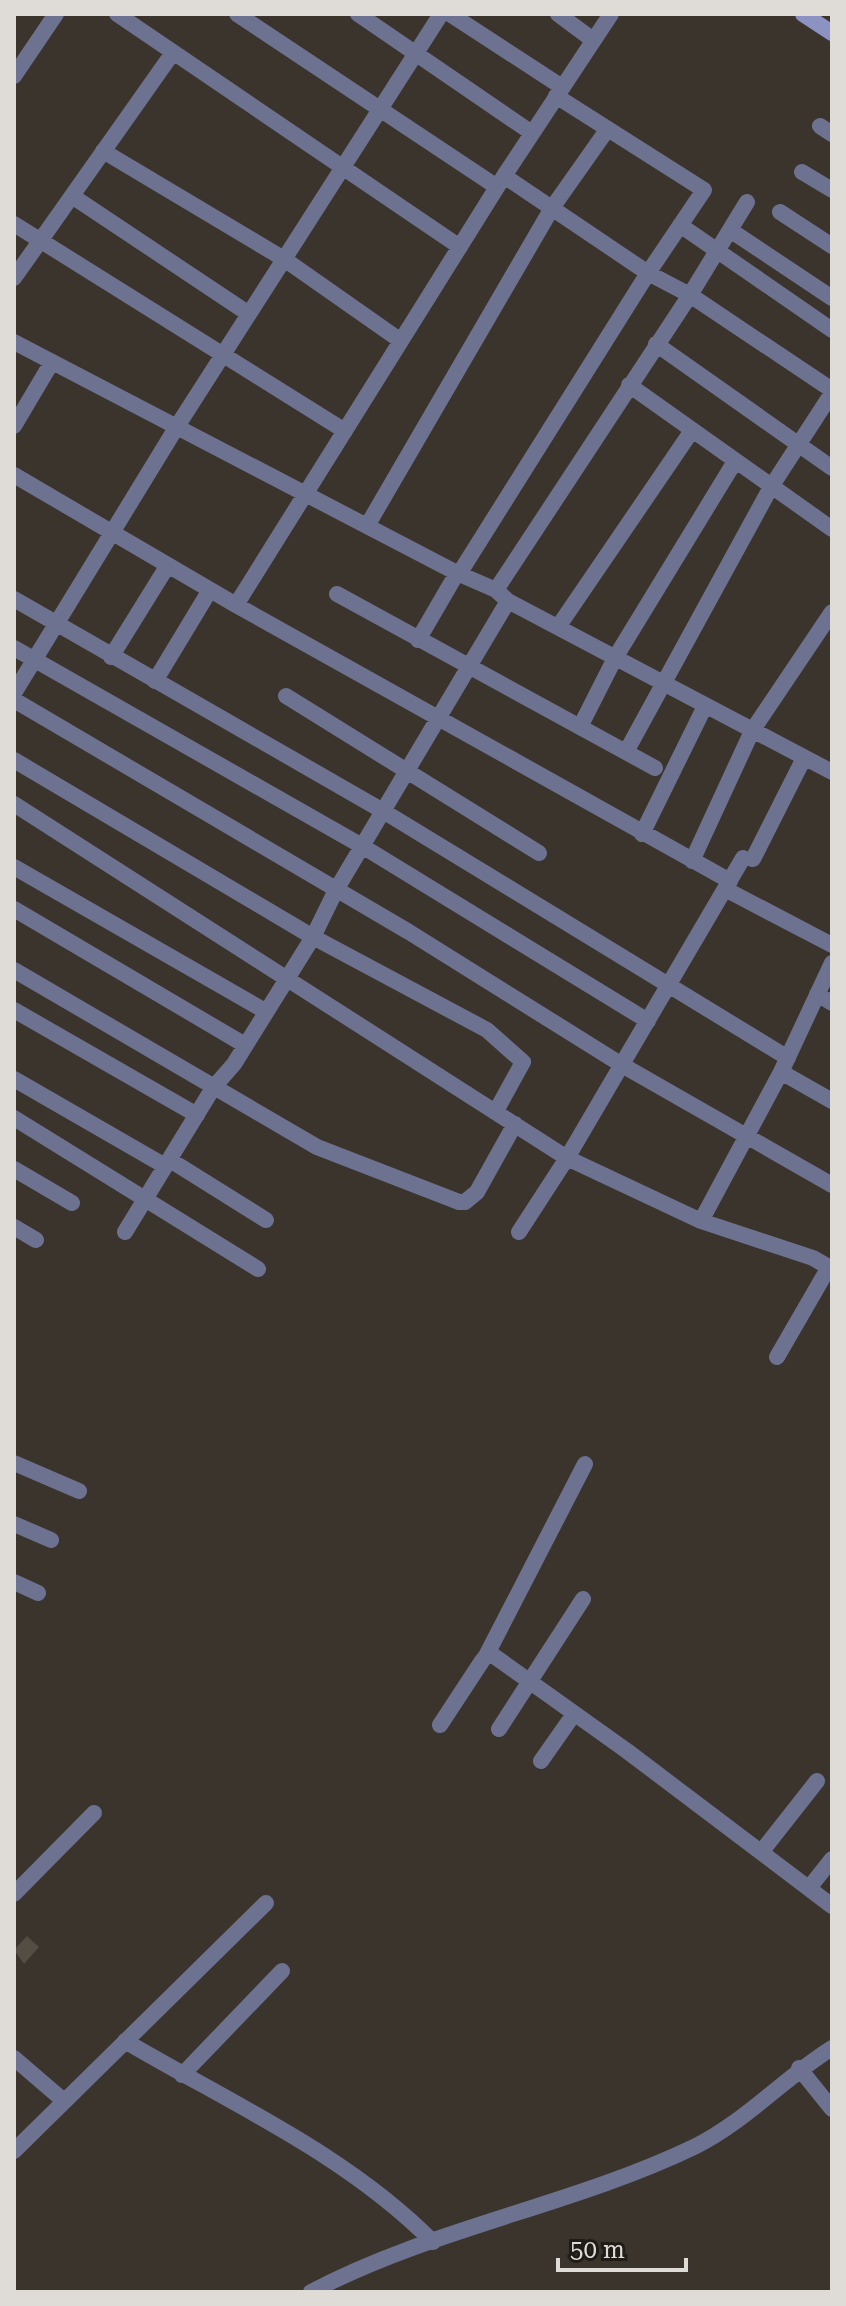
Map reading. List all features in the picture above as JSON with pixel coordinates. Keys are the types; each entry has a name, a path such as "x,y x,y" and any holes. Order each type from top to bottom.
{"main road":[{"path":"803,14 832,33"}],"street":[{"path":"14,76 56,14"},
{"path":"117,14 460,247"},
{"path":"237,14 379,111 552,208 648,273 690,295 832,391 800,447 771,487 661,683 626,752"},
{"path":"358,14 532,133"},
{"path":"14,693 176,428 441,14"},
{"path":"418,640 648,273 704,190 607,130 450,14"},
{"path":"558,14 593,40"},
{"path":"236,605 501,181 611,14"},
{"path":"14,278 172,54"},
{"path":"367,526 552,208 607,130"},
{"path":"103,151 284,259 401,341"},
{"path":"802,172 832,190"},
{"path":"72,196 249,314"},
{"path":"125,1232 213,1088 245,1045 286,975 313,937 336,890 468,668 502,596 629,385 690,295 747,202"},
{"path":"780,212 832,246"},
{"path":"14,224 345,431"},
{"path":"680,225 718,248 832,330"},
{"path":"730,230 832,298"},
{"path":"14,342 832,772"},
{"path":"656,344 832,468"},
{"path":"14,426 52,362"},
{"path":"629,385 734,463 832,529"},
{"path":"558,627 691,432"},
{"path":"580,727 615,658 734,463"},
{"path":"14,475 236,605 692,861 832,945"},
{"path":"111,657 168,565"},
{"path":"155,681 210,590"},
{"path":"337,594 655,768"},
{"path":"14,599 383,811 669,986 832,1101"},
{"path":"692,861 752,731 832,612"},
{"path":"14,648 362,846 648,1021"},
{"path":"286,696 539,853"},
{"path":"14,700 336,890 622,1065 832,1185"},
{"path":"642,834 705,706"},
{"path":"519,1232 567,1158 728,885 748,859 804,758"},
{"path":"14,760 313,937 487,1030 512,1049 523,1062 496,1111"},
{"path":"14,804 286,975 567,1158 701,1221 813,1258 830,1268 777,1357"},
{"path":"14,867 265,1011"},
{"path":"14,909 245,1045"},
{"path":"701,1221 784,1065 825,998 832,963"},
{"path":"14,970 317,1147 459,1202 471,1199 477,1192 515,1124"},
{"path":"14,1010 197,1115"},
{"path":"14,1079 266,1220"},
{"path":"14,1118 258,1269"},
{"path":"14,1169 72,1203"},
{"path":"14,1227 36,1240"},
{"path":"14,1463 79,1491"},
{"path":"440,1725 486,1656 585,1464"},
{"path":"14,1524 51,1540"},
{"path":"14,1582 38,1593"},
{"path":"499,1729 583,1599"},
{"path":"486,1656 494,1656 762,1851 832,1906"},
{"path":"541,1761 574,1714"},
{"path":"762,1851 817,1781"},
{"path":"14,1894 94,1813"},
{"path":"809,1888 832,1859"},
{"path":"14,2151 266,1903"},
{"path":"182,2075 282,1971"},
{"path":"125,2041 356,2175 404,2213 433,2242"},
{"path":"311,2292 433,2242 696,2146 759,2105 799,2068 832,2048"},
{"path":"14,2058 64,2101"},
{"path":"799,2068 832,2109"}],"building":[{"path":"27,1936 39,1947 24,1964 14,1950"}]}
